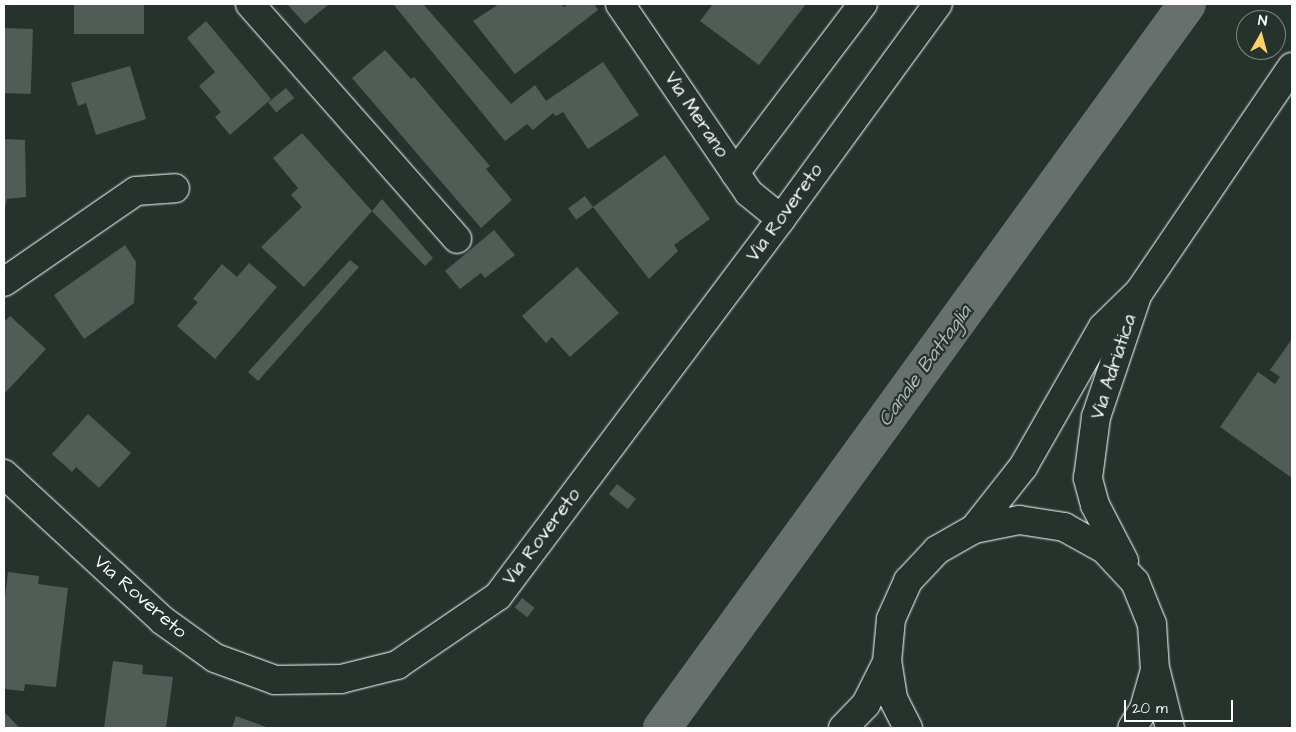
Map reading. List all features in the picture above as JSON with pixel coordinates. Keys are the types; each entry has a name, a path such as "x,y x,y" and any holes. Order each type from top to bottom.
{"street":[{"path":"250,4 457,239"},
{"name":"Via Merano","path":"620,4 749,193 781,219"},
{"path":"735,173 863,4"},
{"name":"Via Rovereto","path":"4,474 162,620 215,658 275,680 341,679 398,665 498,596 781,219 938,4"},
{"name":"Via Adriatica","path":"974,529 1024,467 1103,327 1139,292 1292,67"},
{"path":"4,282 136,191 175,188"},
{"name":"Via Adriatica","path":"1139,292 1096,417 1088,478 1094,505 1135,582 1152,624 1155,670"},
{"path":"908,728 893,698 886,662 891,619 908,581 937,550 974,529 1019,520 1064,528 1104,549 1135,582"},
{"path":"843,728 866,704 886,662"},
{"path":"1132,728 1144,709 1155,670"},
{"path":"1155,670 1170,728"}],"building":[{"path":"74,4 144,4 144,34 74,34"},
{"path":"287,4 329,4 305,24"},
{"path":"393,4 423,4 511,104 535,85 546,101 603,62 639,115 588,149 563,112 556,116 553,113 533,130 527,124 505,141"},
{"path":"499,4 562,4 564,7 568,4 594,4 598,10 515,74 473,21"},
{"path":"713,4 806,4 759,65 700,21"},
{"path":"206,21 271,99 230,135 215,117 221,112 199,86 215,72 187,38"},
{"path":"4,28 33,29 31,94 4,93"},
{"path":"385,50 411,79 414,77 490,166 486,169 512,200 481,228 352,78"},
{"path":"130,66 146,119 96,135 86,103 78,106 71,83"},
{"path":"286,88 294,98 276,113 268,102"},
{"path":"302,133 372,211 304,287 261,247 302,207 291,195 298,188 273,158"},
{"path":"4,139 25,140 26,197 7,199 4,211"},
{"path":"665,155 710,219 674,245 678,251 649,279 593,207"},
{"path":"585,196 593,207 576,220 568,208"},
{"path":"382,199 433,258 425,266 372,211"},
{"path":"494,230 515,255 485,278 481,273 460,289 445,271"},
{"path":"125,245 136,262 134,303 84,339 54,295"},
{"path":"350,260 359,267 258,381 248,372"},
{"path":"249,263 277,287 215,359 177,326 198,302 193,299 222,264 237,277"},
{"path":"577,267 619,313 570,357 552,337 546,343 522,316"},
{"path":"10,316 46,349 4,394 4,322"},
{"path":"1292,339 1292,478 1220,427 1258,372 1275,384 1280,377 1270,370"},
{"path":"88,414 131,453 99,488 76,467 72,472 52,454"},
{"path":"617,484 636,499 628,509 609,494"},
{"path":"8,572 39,576 38,584 68,588 56,687 25,684 24,691 4,689 4,605"},
{"path":"522,598 535,608 527,617 515,607"},
{"path":"113,661 143,665 142,674 173,677 166,728 104,728"},
{"path":"5,713 20,728 4,728"},
{"path":"236,716 269,728 232,728"}],"waterway":[{"name":"Canale Battaglia","path":"662,728 1187,4"}]}
